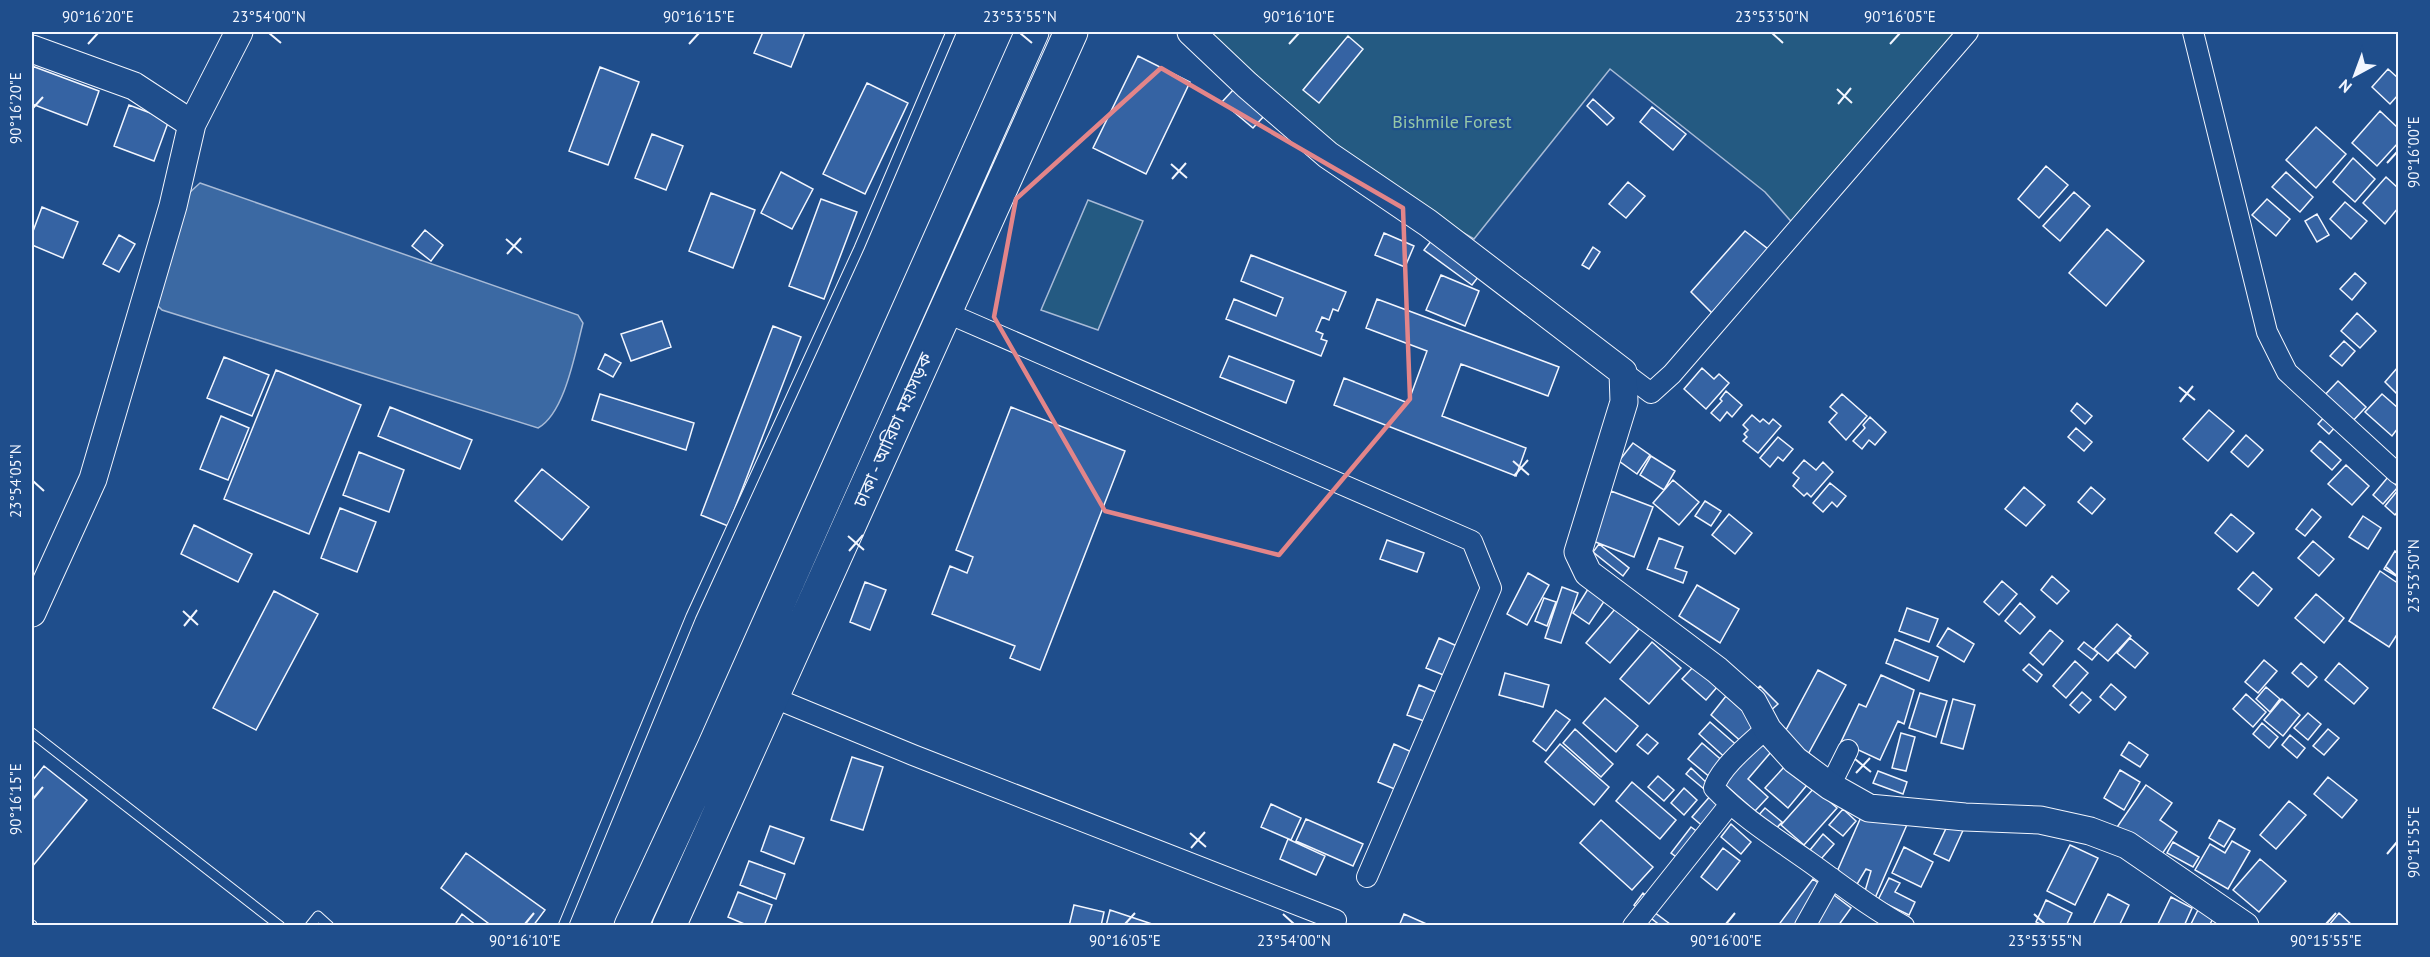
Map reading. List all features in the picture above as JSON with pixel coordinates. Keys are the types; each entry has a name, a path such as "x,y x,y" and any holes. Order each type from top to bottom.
{"highway":[{"name":"ঢাকা - আরিচা মহাসড়ক","path":"631,926 714,747 1032,32"},
{"name":"ঢাকা - আরিচা মহাসড়ক","path":"669,926 1071,32"}],"street":[{"path":"32,613 93,478 173,206 192,124 239,32"},
{"path":"1191,32 1247,85 1328,155 1428,223 1651,393 1672,374 1968,32"},
{"path":"2193,32 2267,332 2287,372 2398,474"},
{"path":"32,49 134,86 192,124"},
{"path":"945,312 1472,541 1491,588 1367,877"},
{"path":"1623,372 1624,402 1578,552 1588,573 1717,670 1753,702 1767,728 1795,760 1830,786 1869,808 1965,817 2040,820 2090,831 2127,845 2245,926"},
{"path":"772,697 913,755 1336,920"},
{"path":"1767,728 1715,782 1714,788 1762,831 1884,915 1904,926"},
{"path":"1830,786 1848,750"},
{"path":"1633,926 1730,804"},
{"path":"1805,926 1832,878"}],"lane":[{"path":"563,926 691,616 859,248 951,32"},
{"path":"32,733 280,926"},
{"path":"310,926 318,916 329,926"}],"highlighted area":[{"path":"1161,68 1403,208 1410,399 1279,555 1105,511 994,317 1016,199"}],"green space":[{"name":"Bishmile Forest","path":"1194,32 1968,32 1797,228 1765,192 1610,69 1474,239 1328,155"},
{"path":"1088,200 1143,221 1098,330 1041,310"}],"shaded area":[{"path":"200,183 578,315 583,323 568,381 555,409 538,428 162,310 154,302 187,195"}],"building":[{"path":"763,32 805,32 791,67 754,53"},
{"path":"1348,36 1363,49 1319,103 1303,90"},
{"path":"1138,56 1190,82 1146,174 1093,148"},
{"path":"32,66 99,91 87,125 32,104"},
{"path":"600,67 639,82 608,165 569,151"},
{"path":"2388,69 2398,78 2398,95 2390,104 2372,87"},
{"path":"867,83 908,103 865,194 823,174"},
{"path":"1233,90 1264,116 1253,128 1222,102"},
{"path":"1593,99 1614,118 1607,125 1587,106"},
{"path":"129,105 169,120 154,161 114,146"},
{"path":"1652,107 1686,134 1673,150 1640,122"},
{"path":"2380,111 2398,128 2398,143 2377,166 2352,143"},
{"path":"2316,127 2346,154 2316,188 2286,160"},
{"path":"652,134 683,146 666,190 635,178"},
{"path":"2353,158 2375,179 2355,202 2333,182"},
{"path":"2046,166 2068,185 2039,218 2018,199"},
{"path":"781,172 813,189 792,229 761,213"},
{"path":"2286,172 2313,197 2300,212 2272,187"},
{"path":"2386,177 2398,188 2398,208 2385,224 2363,203"},
{"path":"1628,182 1645,196 1626,218 1609,204"},
{"path":"2074,192 2090,206 2060,241 2043,226"},
{"path":"711,193 755,210 733,268 689,251"},
{"path":"821,199 857,212 824,299 789,286"},
{"path":"2267,199 2290,219 2276,236 2252,215"},
{"path":"2345,202 2367,221 2351,239 2330,219"},
{"path":"42,207 78,222 63,258 32,245 32,234"},
{"path":"2317,214 2329,235 2317,242 2305,221"},
{"path":"2107,229 2144,261 2106,306 2069,273"},
{"path":"425,230 443,245 431,261 412,246"},
{"path":"1745,231 1768,249 1715,316 1691,292"},
{"path":"1384,233 1414,246 1405,267 1375,255"},
{"path":"119,235 135,244 119,272 103,264"},
{"path":"1435,236 1482,272 1472,285 1424,250"},
{"path":"1593,247 1600,252 1589,269 1582,265"},
{"path":"1251,255 1346,292 1338,311 1333,309 1329,320 1322,317 1316,331 1323,334 1321,339 1327,341 1321,356 1226,319 1234,299 1276,316 1283,298 1241,281"},
{"path":"2355,273 2366,283 2352,300 2340,289"},
{"path":"1441,275 1479,291 1465,326 1426,310"},
{"path":"1377,299 1559,367 1548,396 1461,364 1442,416 1526,448 1516,476 1334,405 1344,378 1408,403 1427,351 1366,328"},
{"path":"2357,313 2376,331 2360,348 2341,331"},
{"path":"662,321 671,347 631,361 621,334"},
{"path":"773,326 801,337 728,526 701,515"},
{"path":"2344,341 2355,351 2342,366 2330,356"},
{"path":"605,354 621,363 613,377 598,369"},
{"path":"1229,356 1294,381 1286,403 1220,377"},
{"path":"224,357 269,375 252,416 207,398"},
{"path":"2398,367 2398,395 2385,382"},
{"path":"1702,368 1714,379 1719,374 1729,383 1706,409 1684,389"},
{"path":"276,370 361,405 309,534 224,499"},
{"path":"2338,381 2366,407 2349,425 2321,399"},
{"path":"1726,391 1742,405 1732,417 1727,412 1720,421 1711,413 1722,401 1720,399"},
{"path":"600,394 694,423 686,450 592,420"},
{"path":"1842,394 1867,416 1846,440 1829,422 1837,413 1830,407"},
{"path":"2382,394 2398,408 2398,428 2392,436 2365,412"},
{"path":"2077,403 2092,416 2085,424 2071,411"},
{"path":"390,407 472,440 460,469 378,436"},
{"path":"1011,407 1125,451 1040,670 1010,658 1015,646 932,614 950,566 967,573 973,557 956,550"},
{"path":"2209,410 2234,431 2208,461 2183,439"},
{"path":"1752,415 1760,422 1763,419 1769,424 1773,419 1781,426 1758,453 1743,441 1747,437 1744,434 1748,430 1743,425"},
{"path":"2326,415 2337,425 2329,434 2318,424"},
{"path":"221,416 249,428 228,480 200,469"},
{"path":"1870,417 1886,432 1875,445 1869,440 1862,449 1853,441 1865,428 1863,425"},
{"path":"2076,428 2092,442 2084,451 2068,437"},
{"path":"2246,435 2263,450 2248,467 2231,452"},
{"path":"1778,437 1793,449 1783,461 1778,457 1770,467 1760,458"},
{"path":"2320,441 2341,460 2332,470 2311,451"},
{"path":"1633,443 1650,455 1637,474 1619,461"},
{"path":"359,452 404,470 389,512 343,495"},
{"path":"1651,456 1675,471 1664,490 1640,475"},
{"path":"1804,460 1816,470 1823,462 1833,472 1811,497 1807,493 1804,496 1793,486 1799,478 1793,473"},
{"path":"2346,465 2369,486 2352,505 2328,484"},
{"path":"542,469 589,507 562,540 515,501"},
{"path":"2388,477 2398,487 2383,504 2373,495"},
{"path":"1673,480 1699,502 1679,525 1653,503"},
{"path":"1830,483 1846,496 1837,507 1832,502 1823,512 1813,503"},
{"path":"2024,487 2045,505 2026,526 2005,509"},
{"path":"2091,487 2105,499 2092,514 2078,502"},
{"path":"2398,490 2398,511 2395,515 2385,506"},
{"path":"1611,491 1653,507 1634,557 1593,541"},
{"path":"1705,501 1721,511 1711,526 1695,516"},
{"path":"340,508 376,522 357,572 321,558"},
{"path":"2312,509 2321,517 2305,536 2296,529"},
{"path":"1729,514 1752,533 1735,554 1712,535"},
{"path":"2231,514 2254,533 2237,552 2215,533"},
{"path":"2363,516 2381,528 2368,549 2349,537"},
{"path":"194,525 252,554 238,582 181,554"},
{"path":"1659,538 1683,547 1675,568 1687,572 1683,583 1647,569"},
{"path":"1387,540 1424,553 1417,572 1380,559"},
{"path":"2313,541 2334,559 2319,576 2298,558"},
{"path":"1599,544 1629,568 1623,576 1593,552"},
{"path":"2395,551 2398,554 2396,576 2384,569"},
{"path":"2380,571 2396,582 2398,578 2398,633 2389,647 2349,621"},
{"path":"2253,572 2272,589 2258,606 2238,589"},
{"path":"1528,573 1549,585 1527,625 1507,614"},
{"path":"2052,576 2069,591 2057,604 2041,590"},
{"path":"2002,581 2017,594 1999,615 1984,602"},
{"path":"865,582 886,590 870,630 850,622"},
{"path":"1697,585 1739,609 1720,643 1679,616"},
{"path":"1562,587 1578,593 1561,643 1545,638"},
{"path":"1588,589 1605,600 1589,624 1573,613"},
{"path":"274,591 318,614 256,730 213,708"},
{"path":"2316,594 2344,618 2324,643 2295,618"},
{"path":"1544,598 1556,602 1547,626 1535,621"},
{"path":"2020,603 2035,617 2020,634 2005,621"},
{"path":"1907,608 1938,619 1929,642 1899,631"},
{"path":"1615,609 1639,629 1610,663 1586,643"},
{"path":"2117,624 2131,636 2108,661 2094,649"},
{"path":"1948,628 1974,644 1964,662 1937,646"},
{"path":"2050,630 2063,641 2043,665 2030,653"},
{"path":"1439,638 1459,647 1446,676 1426,668"},
{"path":"2130,638 2148,653 2135,668 2117,653"},
{"path":"1895,639 1938,657 1929,681 1886,663"},
{"path":"1652,642 1681,668 1649,704 1620,679"},
{"path":"2084,642 2098,653 2092,660 2078,649"},
{"path":"2264,660 2277,671 2258,693 2245,682"},
{"path":"2075,661 2088,673 2066,698 2053,686"},
{"path":"2301,663 2317,677 2308,687 2292,673"},
{"path":"2339,663 2368,688 2354,704 2325,680"},
{"path":"2029,664 2042,675 2037,682 2023,670"},
{"path":"1694,666 1718,686 1706,700 1682,679"},
{"path":"1818,670 1846,685 1806,758 1779,743"},
{"path":"1505,673 1549,685 1543,707 1499,695"},
{"path":"1881,675 1914,690 1904,724 1898,721 1880,760 1841,742 1859,704 1866,707"},
{"path":"2111,684 2126,697 2115,710 2100,697"},
{"path":"1419,685 1438,693 1427,722 1407,715"},
{"path":"1760,686 1778,704 1769,712 1752,694"},
{"path":"2266,687 2280,699 2270,712 2256,699"},
{"path":"2082,692 2091,700 2079,713 2070,705"},
{"path":"1920,693 1947,701 1936,737 1909,728"},
{"path":"2246,694 2266,712 2253,727 2233,709"},
{"path":"1726,696 1760,726 1744,744 1711,715"},
{"path":"1605,698 1638,726 1616,752 1583,723"},
{"path":"1953,699 1975,705 1963,749 1941,743"},
{"path":"2282,699 2300,715 2283,736 2264,720"},
{"path":"1556,710 1570,720 1546,751 1533,741"},
{"path":"2308,713 2321,724 2308,740 2294,728"},
{"path":"1710,722 1740,748 1729,761 1699,734"},
{"path":"2262,723 2278,737 2269,748 2253,734"},
{"path":"1575,729 1613,764 1601,777 1563,743"},
{"path":"2328,729 2339,738 2324,755 2313,746"},
{"path":"1901,733 1915,737 1906,771 1892,768"},
{"path":"1647,734 1658,743 1648,754 1637,745"},
{"path":"2290,735 2305,748 2297,758 2282,745"},
{"path":"1758,741 1771,752 1748,779 1768,797 1755,811 1722,782"},
{"path":"2129,742 2148,755 2140,767 2121,755"},
{"path":"1702,743 1725,763 1711,778 1688,759"},
{"path":"1394,744 1414,753 1397,790 1378,782"},
{"path":"1560,744 1609,787 1594,805 1545,762"},
{"path":"852,757 883,767 863,830 831,820"},
{"path":"44,766 87,800 32,867 32,781"},
{"path":"1785,766 1807,785 1788,808 1765,788"},
{"path":"1691,768 1708,784 1704,789 1686,774"},
{"path":"2120,770 2140,782 2124,810 2104,798"},
{"path":"1878,771 1907,782 1903,794 1873,783"},
{"path":"1658,776 1674,790 1664,801 1648,787"},
{"path":"2328,777 2357,800 2342,818 2314,794"},
{"path":"1632,782 1676,820 1660,839 1616,801"},
{"path":"2146,785 2172,803 2160,820 2177,832 2156,863 2113,833"},
{"path":"1684,788 1697,800 1684,815 1671,803"},
{"path":"1814,788 1837,808 1804,845 1781,825"},
{"path":"1712,794 1732,811 1712,834 1692,817"},
{"path":"2289,801 2306,815 2276,849 2260,835"},
{"path":"1271,804 1301,818 1291,840 1261,827"},
{"path":"1765,808 1782,822 1774,831 1757,817"},
{"path":"1843,809 1856,821 1843,836 1829,825"},
{"path":"1861,817 1909,820 1875,898 1865,891 1871,871 1866,869 1856,886 1836,874"},
{"path":"1306,819 1363,844 1353,866 1296,841"},
{"path":"1601,820 1653,867 1632,890 1580,843"},
{"path":"1950,820 1965,826 1949,861 1934,854"},
{"path":"2219,820 2235,829 2224,847 2209,838"},
{"path":"1731,824 1751,842 1741,854 1721,837"},
{"path":"770,826 804,838 794,864 761,851"},
{"path":"1691,827 1710,841 1690,867 1671,853"},
{"path":"1823,834 1834,844 1821,859 1810,850"},
{"path":"1288,839 1325,856 1316,875 1280,859"},
{"path":"2232,841 2250,851 2228,889 2195,870 2210,844 2225,853"},
{"path":"2173,842 2199,857 2193,867 2167,853"},
{"path":"2070,845 2098,858 2075,905 2047,891"},
{"path":"1904,847 1933,862 1921,887 1892,873"},
{"path":"1723,848 1740,861 1717,890 1701,877"},
{"path":"466,853 545,910 533,926 492,926 441,888"},
{"path":"2260,859 2286,881 2259,912 2233,890"},
{"path":"749,861 785,874 776,899 740,885"},
{"path":"1889,878 1900,883 1895,892 1915,902 1909,915 1878,900"},
{"path":"1813,879 1851,908 1838,926 1784,926 1780,923"},
{"path":"738,892 772,905 764,926 749,926 728,917"},
{"path":"1643,893 1658,905 1654,912 1670,924 1668,926 1661,926 1634,905"},
{"path":"2108,894 2129,905 2119,926 2100,926 2094,923"},
{"path":"2171,897 2192,908 2184,926 2157,926"},
{"path":"2046,900 2072,913 2066,926 2044,926 2036,922"},
{"path":"1074,905 1104,912 1101,926 1069,926"},
{"path":"2200,906 2216,913 2209,926 2190,926"},
{"path":"1110,910 1158,926 1106,926"},
{"path":"2339,913 2353,926 2328,926"},
{"path":"462,914 477,926 454,926"},
{"path":"1404,914 1431,926 1399,926"}]}
